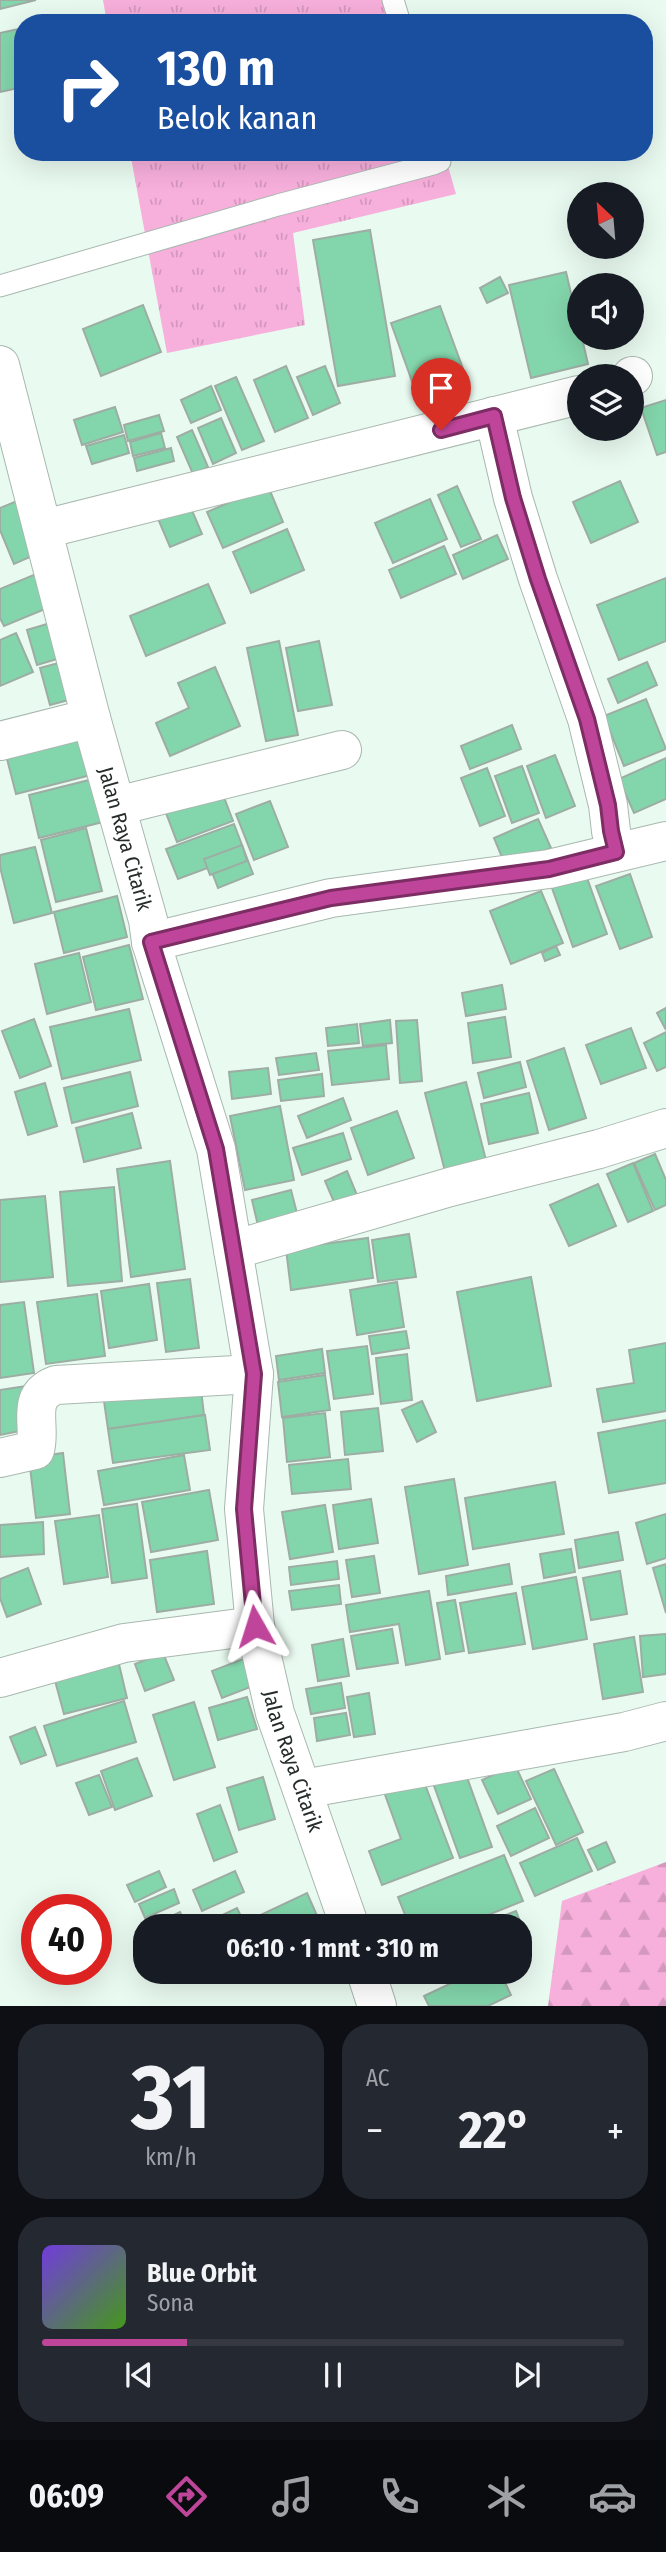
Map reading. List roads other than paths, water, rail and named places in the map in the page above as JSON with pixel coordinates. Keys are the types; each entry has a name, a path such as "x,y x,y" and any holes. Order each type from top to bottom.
{"street":[{"name":"Jalan Raya Citarik","path":"0,365 91,718 148,920 151,942 216,1149 254,1374 244,1509 255,1626 275,1713 346,1914"},
{"path":"44,529 567,398"},
{"path":"494,416 513,498 587,719 608,805 616,852"},
{"path":"0,741 91,718"},
{"path":"117,806 342,750"},
{"path":"151,942 331,898 549,869 666,841"},
{"path":"233,1250 666,1128"},
{"path":"0,1458 35,1450 38,1399 44,1391 56,1385 254,1374"},
{"path":"0,1678 124,1643 255,1626"},
{"path":"303,1789 624,1732 666,1721"},
{"path":"370,1984 377,2006"}],"lane":[{"path":"0,286 440,161"}]}
